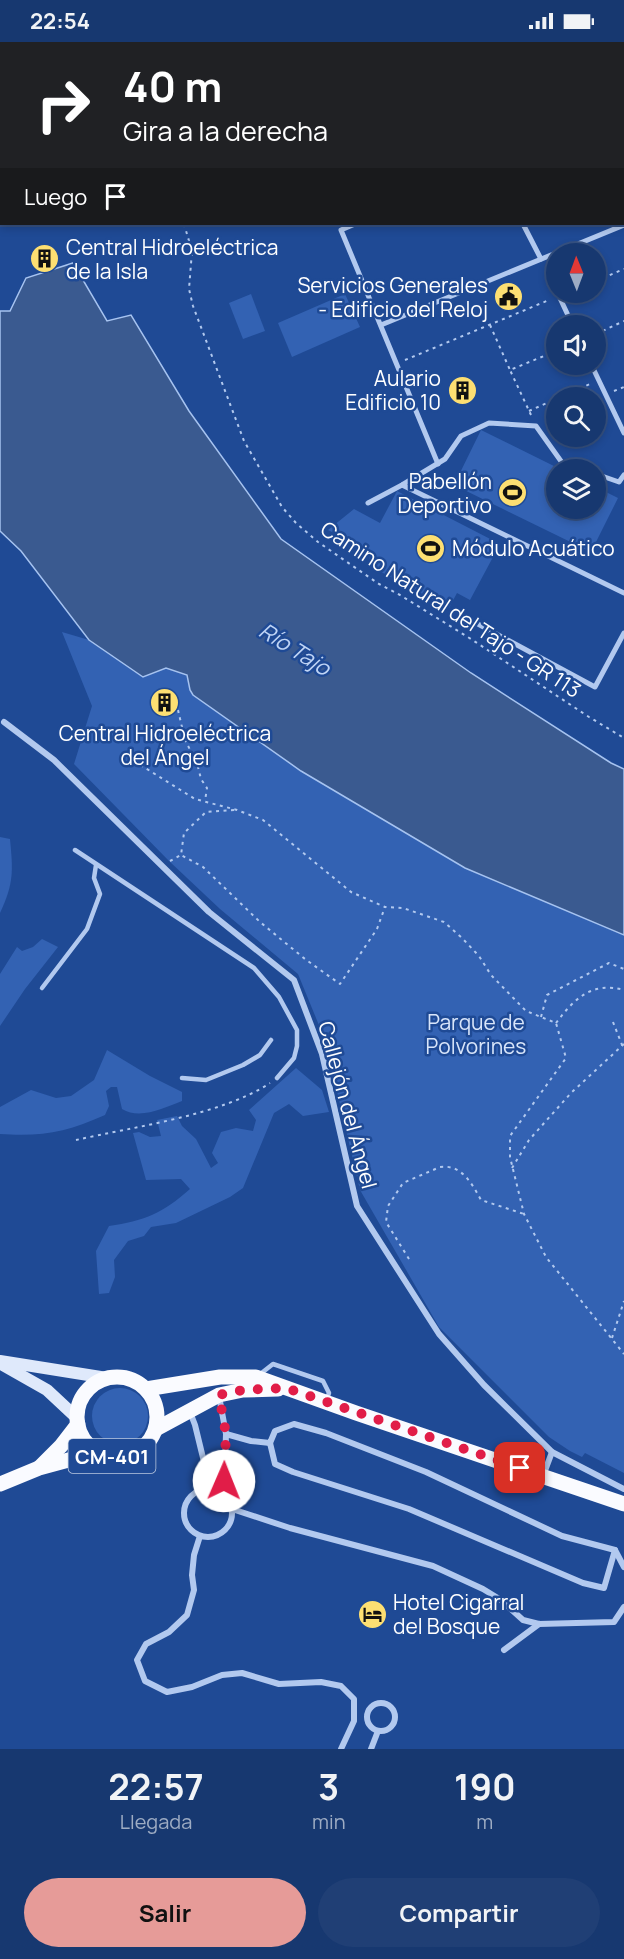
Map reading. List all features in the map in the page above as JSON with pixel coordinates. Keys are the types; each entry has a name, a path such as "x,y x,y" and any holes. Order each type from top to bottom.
{"main road":[{"path":"0,1362 107,1378 128,1378 146,1389"},
{"path":"0,1362 46,1390 78,1421"},
{"name":"CM-401","path":"78,1421 82,1435 89,1445 98,1452 121,1457 142,1448 156,1429 156,1408 153,1398 146,1389 220,1377 256,1377 624,1504"},
{"name":"CM-401","path":"39,1468 61,1446 78,1421 82,1397 89,1389 107,1378"},
{"name":"CM-401","path":"156,1429 219,1395 243,1390 286,1388"},
{"name":"CM-401","path":"0,1484 39,1468 98,1452"}],"street":[{"path":"353,225 341,230 438,464"},
{"path":"524,225 541,260"},
{"path":"381,325 624,225"},
{"path":"596,375 624,433"},
{"path":"368,503 438,464 445,459 461,436 489,423 536,426 559,459"},
{"path":"606,478 618,482 624,476"},
{"path":"402,485 624,593"},
{"path":"463,616 595,687 624,633"},
{"name":"Callejón del Ángel","path":"4,722 54,760 209,912 294,980 322,1054 357,1206 439,1334 484,1385 552,1452 624,1489"},
{"path":"219,1395 226,1434 224,1494"},
{"path":"189,1412 195,1425 205,1466 201,1489"},
{"path":"615,1550 604,1588 583,1583 409,1509 293,1472 275,1464 270,1443 275,1431 294,1424 426,1472 562,1536 615,1550 624,1567"},
{"path":"226,1434 251,1441 270,1443"},
{"path":"543,1476 552,1452"},
{"path":"209,1488 224,1494 232,1509 232,1517 224,1531 217,1536 200,1536 188,1527 183,1512 188,1498 201,1489 209,1488"},
{"path":"232,1509 290,1528 433,1566 483,1589 501,1600 523,1620 539,1624 614,1622 624,1607"},
{"path":"200,1536 194,1555 192,1575 194,1590 187,1615 169,1632 146,1644 138,1660 145,1681 167,1692 192,1687 222,1675 242,1673 279,1684 321,1682 341,1686 354,1699 354,1721 341,1749"},
{"path":"504,1650 539,1624"},
{"path":"386,1704 393,1709 395,1719 387,1729 378,1731 370,1726 367,1713 373,1705 386,1704"},
{"path":"371,1749 378,1731"}],"lane":[{"path":"75,850 254,968 279,997 297,1030 294,1058 278,1078"},
{"path":"42,988 87,928 100,894 94,878 96,865"},
{"path":"182,1078 206,1080 243,1065 260,1055 271,1040"},
{"path":"256,1377 273,1364 323,1381 329,1393 326,1401"}],"path":[{"name":"Camino Natural del Tajo - GR 113","path":"184,225 192,251 189,289 193,306 244,441 282,507 318,542 380,584 450,626 624,738"},
{"path":"606,276 624,268"},
{"path":"397,364 546,301"},
{"path":"606,329 624,321"},
{"path":"490,325 536,426"},
{"path":"510,370 546,355"},
{"path":"583,387 599,380"},
{"path":"529,411 546,403"},
{"path":"178,710 185,740 207,788 205,801"},
{"path":"134,761 195,799 237,810 263,820 351,892 385,907 403,908 444,922 479,956 492,975 526,1011 556,1023"},
{"path":"237,810 206,812 184,833 181,855 203,867 260,922 340,984 377,929 385,907"},
{"path":"541,1017 547,995 609,963 624,969"},
{"path":"556,1023 569,1005 589,991 608,986 623,990 624,984"},
{"path":"613,1022 624,1050"},
{"path":"556,1023 566,1058 510,1136 512,1168 524,1214 546,1257 624,1354"},
{"path":"512,1168 529,1140 564,1101 623,1045"},
{"path":"76,1140 196,1113 253,1095 278,1078"},
{"path":"409,1259 386,1221 388,1206 403,1183 441,1167 447,1166 458,1170 470,1180 481,1200 524,1214"},
{"path":"611,1339 624,1301"}],"green space":[{"path":"251,294 265,331 243,339 229,303"},
{"path":"345,294 360,327 292,357 278,323"},
{"name":"Pabellón Deportivo","path":"481,430 546,462 546,519 606,519 606,492 618,498 591,552 454,485"},
{"name":"Módulo Acuático","path":"397,491 500,544 470,600 457,593 449,608 368,565 371,552 328,530 354,509 380,523"},
{"name":"Parque de Polvorines","path":"62,632 89,640 143,677 166,668 187,675 193,694 301,771 465,868 624,935 624,1473 585,1453 582,1457 549,1437 439,1327 360,1190 325,1040 298,974 220,909 169,861 74,764 92,706"},
{"path":"0,837 10,839 12,869 8,893 0,913"},
{"path":"42,939 58,947 0,1026 0,974 17,947 22,951 33,947"},
{"path":"107,1050 182,1092 182,1101 152,1112 129,1112 122,1109 117,1087 111,1087 106,1091 109,1106 105,1115 91,1121 42,1134 0,1134 0,1107 31,1090 56,1098 71,1096 94,1080"},
{"path":"296,1068 322,1090 329,1112 303,1116 289,1104 274,1113 243,1188 230,1197 176,1223 151,1227 144,1236 128,1241 114,1260 115,1277 109,1293 99,1294 96,1251 109,1226 152,1215 190,1189 181,1179 146,1180 133,1133 139,1132 150,1137 161,1136 157,1120 177,1116 182,1126 196,1139 211,1168 218,1163 212,1153 221,1132 236,1128 253,1131 256,1120 249,1110"},
{"path":"114,1388 126,1388 140,1396 148,1410 146,1427 140,1436 126,1444 114,1444 97,1432 92,1422 92,1410 104,1393"}],"water":[{"name":"Río Tajo","path":"73,263 107,321 131,315 189,411 281,539 471,673 611,763 624,769 624,935 465,868 301,771 193,695 187,675 166,668 143,677 89,640 21,551 0,531 0,311 10,311 26,278"}],"place":[{"name":"Central Hidroeléctrica de la Isla","path":"45,259"},
{"name":"Servicios Generales - Edificio del Reloj","path":"509,297"},
{"name":"Aulario Edificio 10","path":"462,390"},
{"name":"Pabellón Deportivo","path":"513,493"},
{"name":"Módulo Acuático","path":"431,548"},
{"name":"Central Hidroeléctrica del Ángel","path":"165,702"},
{"name":"Hotel Cigarral del Bosque","path":"372,1614"}],"route":[{"path":"224,1481 226,1434 219,1395 243,1390 286,1388 520,1468"}]}
